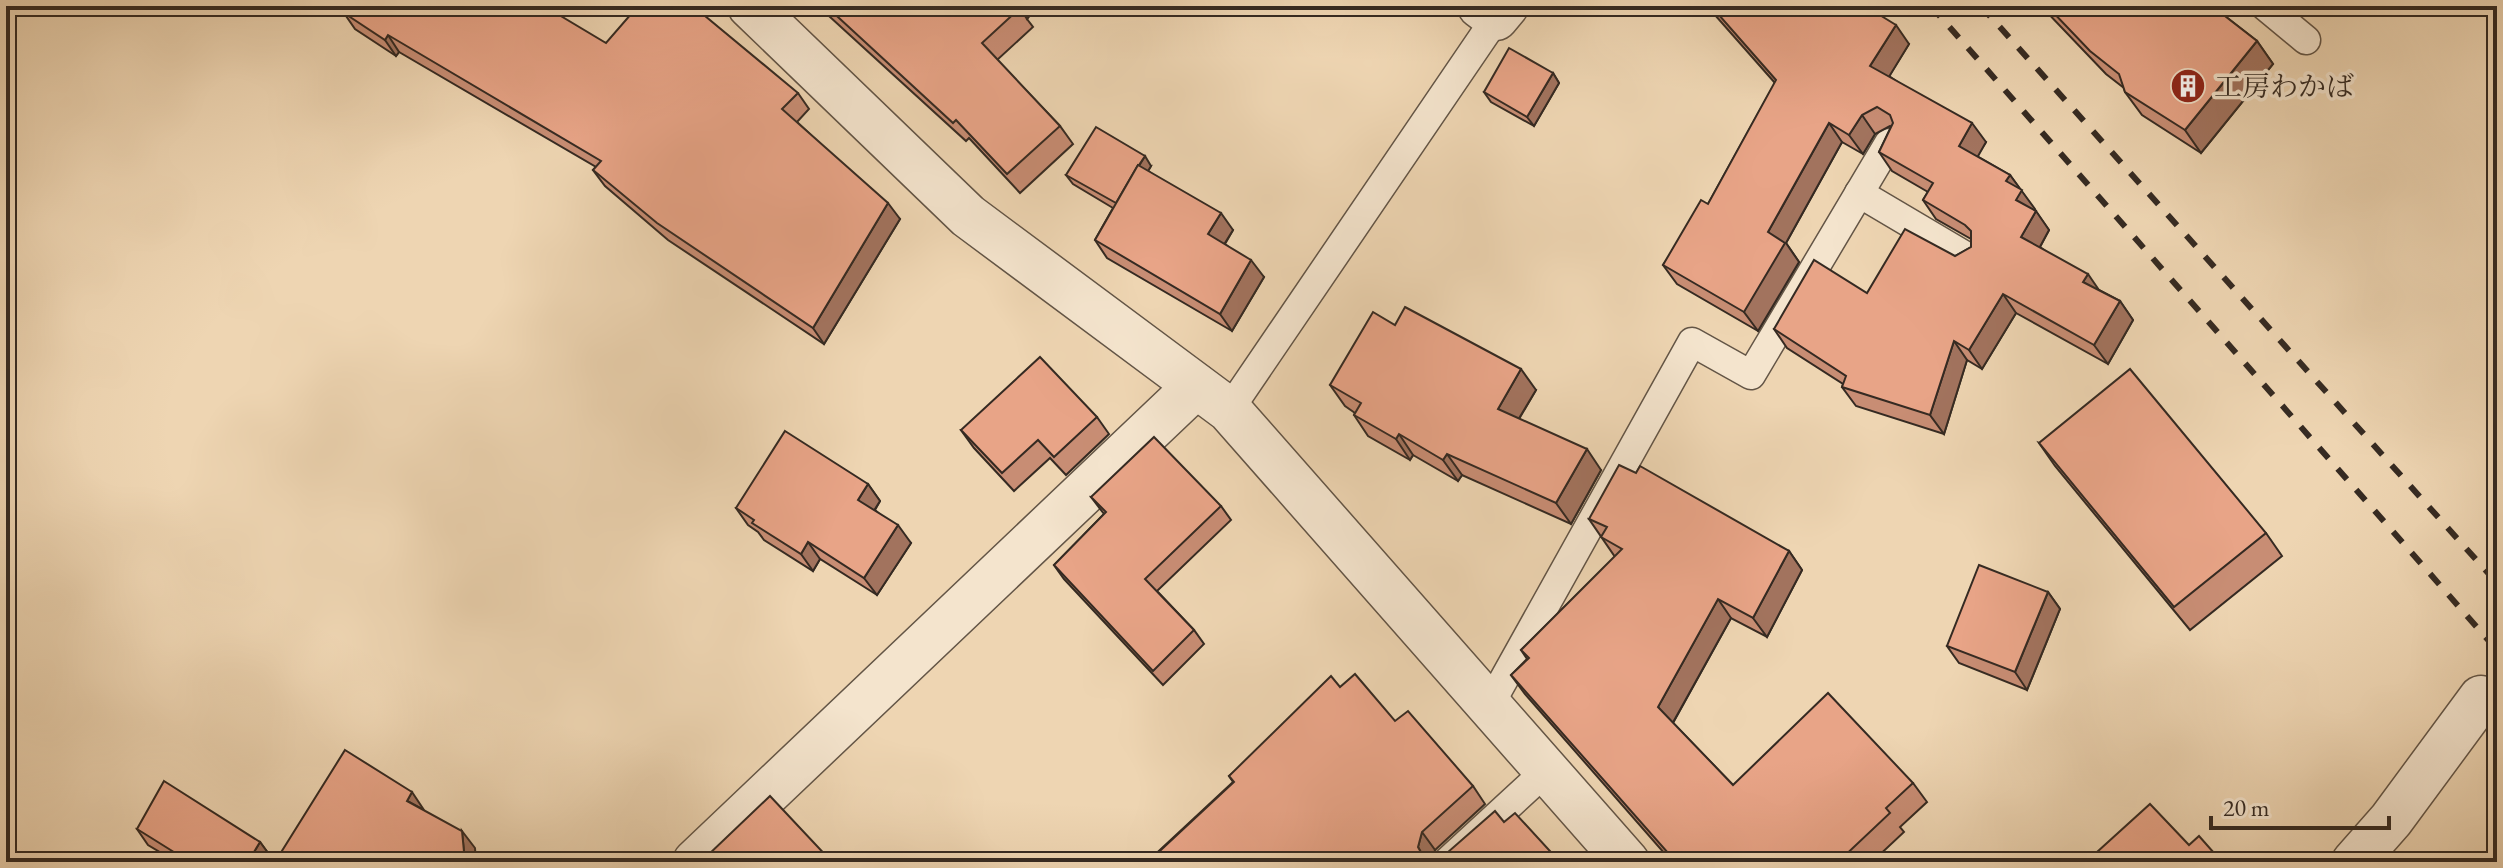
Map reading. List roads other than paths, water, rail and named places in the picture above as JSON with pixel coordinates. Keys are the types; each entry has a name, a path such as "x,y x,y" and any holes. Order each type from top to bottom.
{"street":[{"path":"755,8 968,216 1213,398 1627,862"},
{"path":"695,862 1213,398"},
{"path":"2354,862 2391,820 2481,698"}],"lane":[{"path":"2265,6 2306,40"},
{"path":"1213,398 1494,10"},
{"path":"1489,706 1692,342 1751,375 1889,143"},
{"path":"1859,193 1969,258"},
{"path":"1447,862 1546,771"}],"railway":[{"path":"1931,6 2497,650"},
{"path":"1981,6 2497,583"}],"place":[{"name":"工房わかば","path":"2188,86"}]}
